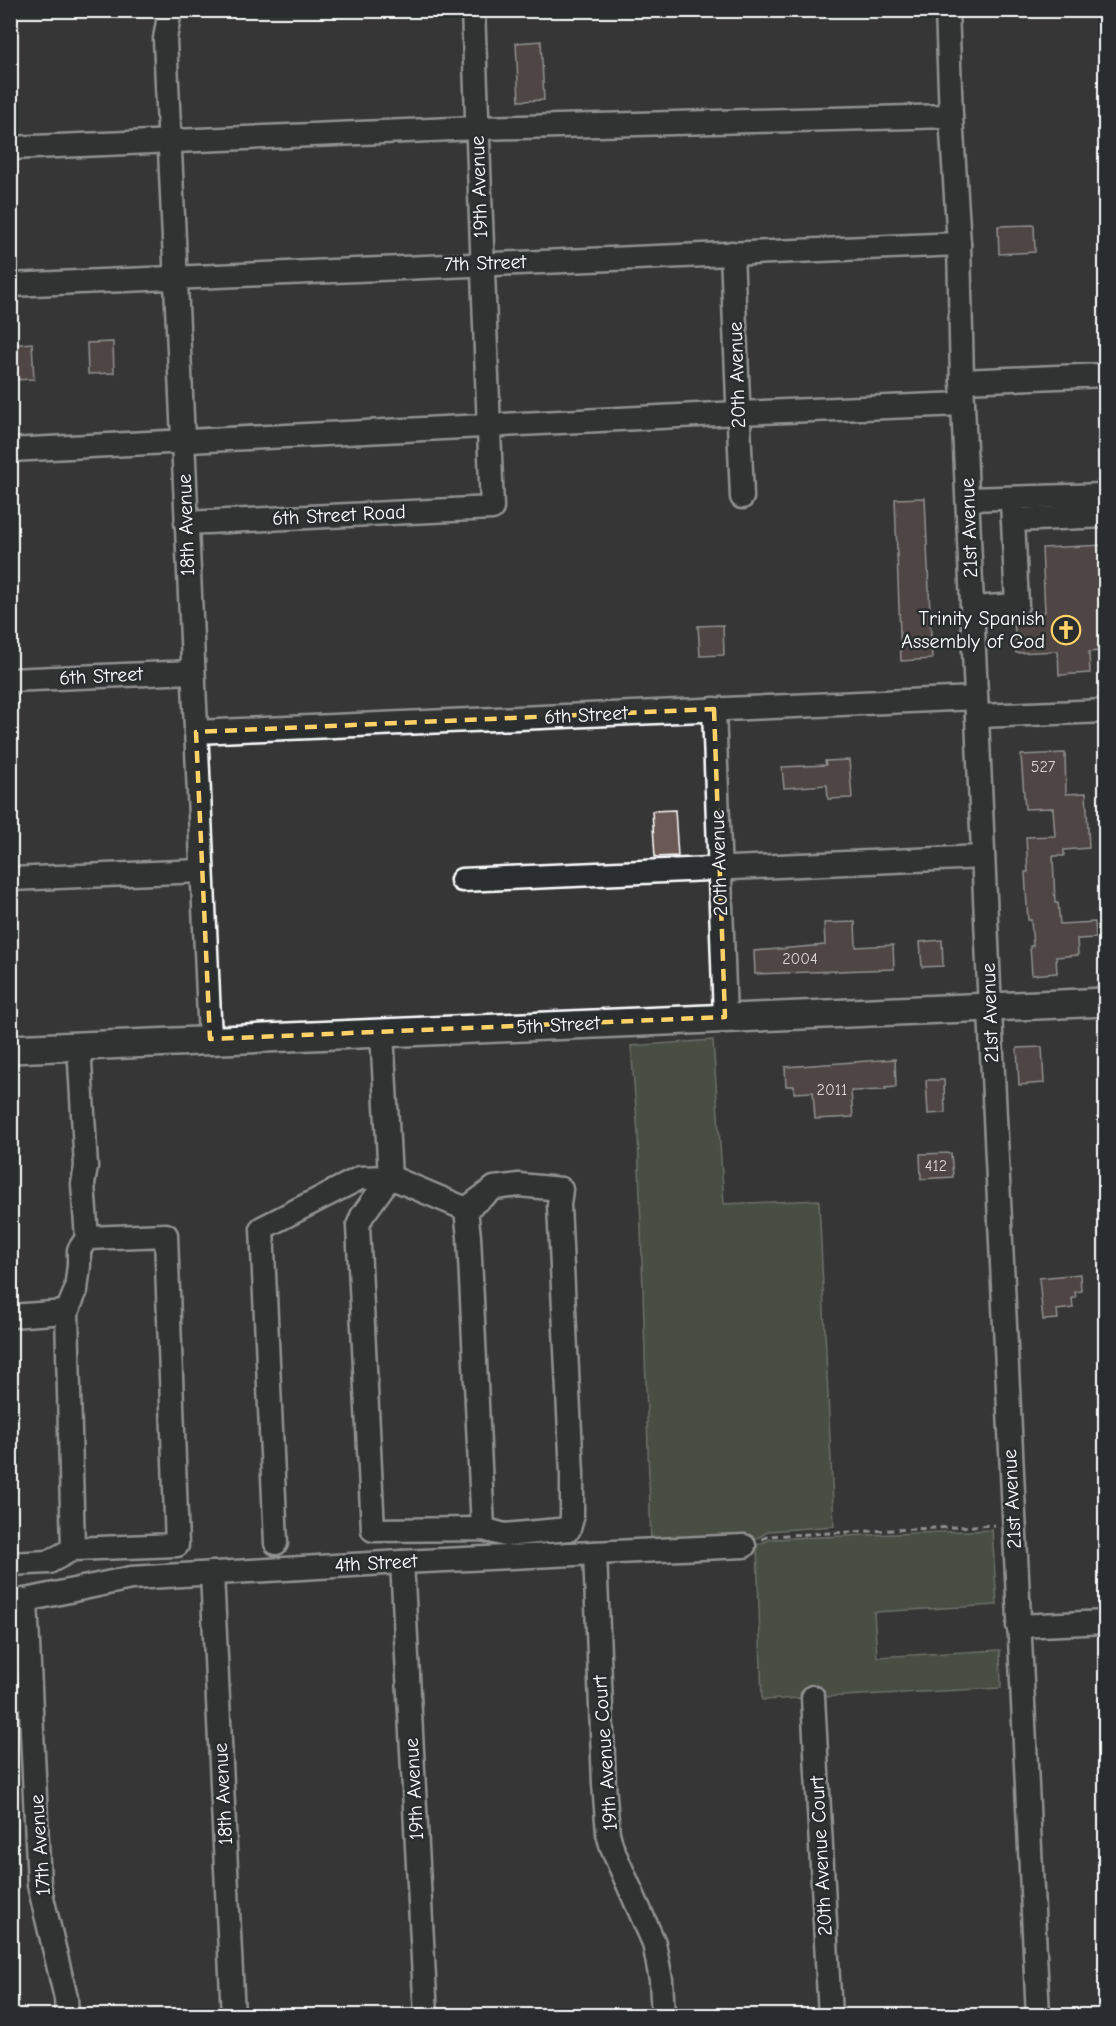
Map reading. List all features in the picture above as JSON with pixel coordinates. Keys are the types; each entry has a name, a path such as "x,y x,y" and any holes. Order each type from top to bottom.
{"main road":[{"name":"5th Street","path":"10,1049 1106,1002"}],"street":[{"name":"18th Avenue","path":"170,10 165,36 169,140 210,1039"},
{"name":"19th Avenue","path":"473,10 492,508"},
{"name":"21st Avenue","path":"947,10 959,244 962,381 976,707 1038,2016"},
{"path":"10,148 477,128 951,116"},
{"name":"7th Street","path":"10,285 959,244"},
{"name":"20th Avenue","path":"732,253 742,497"},
{"path":"962,381 1106,375"},
{"path":"10,450 489,425 963,404"},
{"path":"968,499 1106,495"},
{"path":"972,608 1017,604 1012,498"},
{"name":"6th Street Road","path":"186,523 492,508"},
{"path":"1013,520 1106,516"},
{"name":"6th Street","path":"10,680 192,672"},
{"name":"6th Street","path":"196,732 714,709 976,707 1106,711"},
{"name":"20th Avenue","path":"714,709 725,1017"},
{"path":"462,880 983,857"},
{"path":"10,879 201,871"},
{"path":"382,1033 390,1177 362,1216 358,1226 373,1530 483,1529 506,1535 569,1529 572,1518 572,1474 560,1217 561,1189 519,1185 494,1188 466,1209"},
{"path":"73,1549 67,1312 76,1290 80,1265 79,1250 87,1238 83,1184 86,1167 79,1045"},
{"path":"276,1543 262,1228 360,1178 390,1177 466,1209"},
{"path":"466,1209 483,1529"},
{"path":"10,1564 50,1562 73,1549 177,1545 166,1235 87,1238"},
{"path":"10,1316 67,1312"},
{"name":"4th Street","path":"18,1601 130,1578 402,1562 744,1546"},
{"name":"19th Avenue Court","path":"595,1553 608,1833 612,1848 654,1943 661,1980 663,2016"},
{"name":"19th Avenue","path":"402,1562 426,2016"},
{"name":"18th Avenue","path":"212,1573 233,2016"},
{"name":"17th Avenue","path":"18,1601 39,1885 66,1998 68,2016"},
{"path":"1018,1626 1106,1622"},
{"name":"20th Avenue Court","path":"813,1697 830,2016"}],"path":[{"path":"744,1546 769,1536 999,1525"}],"highlighted area":[{"path":"714,709 725,1017 210,1039 196,732"}],"green space":[{"path":"713,1040 724,1204 819,1200 834,1526 769,1531 754,1540 651,1542 638,1134 631,1046"},
{"path":"992,1530 997,1605 874,1612 877,1657 1000,1650 1001,1688 762,1700 757,1545 771,1539"}],"building":[{"path":"541,41 544,100 519,101 516,43"},
{"path":"1034,225 1035,252 999,254 998,226"},
{"path":"113,342 114,373 88,374 87,343"},
{"path":"32,343 34,379 12,380 10,345"},
{"path":"925,498 932,659 901,661 895,499"},
{"path":"1106,545 1106,643 1099,643 1099,651 1089,652 1090,673 1059,675 1058,651 1016,653 1014,619 1024,617 1028,613 1045,612 1042,548"},
{"path":"723,625 724,655 700,656 698,626"},
{"path":"1065,753 1066,794 1086,793 1089,848 1064,850 1064,856 1053,856 1055,903 1058,903 1060,924 1095,922 1096,938 1077,939 1078,955 1056,957 1057,973 1032,975 1030,946 1033,946 1031,920 1028,920 1025,872 1028,872 1026,837 1055,836 1053,808 1025,809 1021,755"},
{"path":"849,760 852,798 828,799 827,785 784,788 782,767 826,765 825,761"},
{"path":"675,810 678,856 655,857 652,811"},
{"path":"855,922 856,947 893,945 894,969 755,974 754,951 825,945 824,923"},
{"path":"942,940 943,966 922,967 920,942"},
{"path":"1042,1047 1044,1083 1019,1085 1017,1048"},
{"path":"895,1059 896,1087 885,1088 886,1090 851,1091 853,1117 815,1119 813,1092 794,1093 794,1086 786,1086 785,1067"},
{"path":"926,1080 944,1080 945,1113 928,1114"},
{"path":"951,1153 953,1177 921,1179 920,1154"},
{"path":"1080,1274 1081,1291 1075,1292 1076,1298 1072,1298 1073,1308 1057,1310 1058,1319 1043,1320 1039,1278"}],"place":[{"name":"Trinity Spanish Assembly of God","path":"1066,630"}]}
